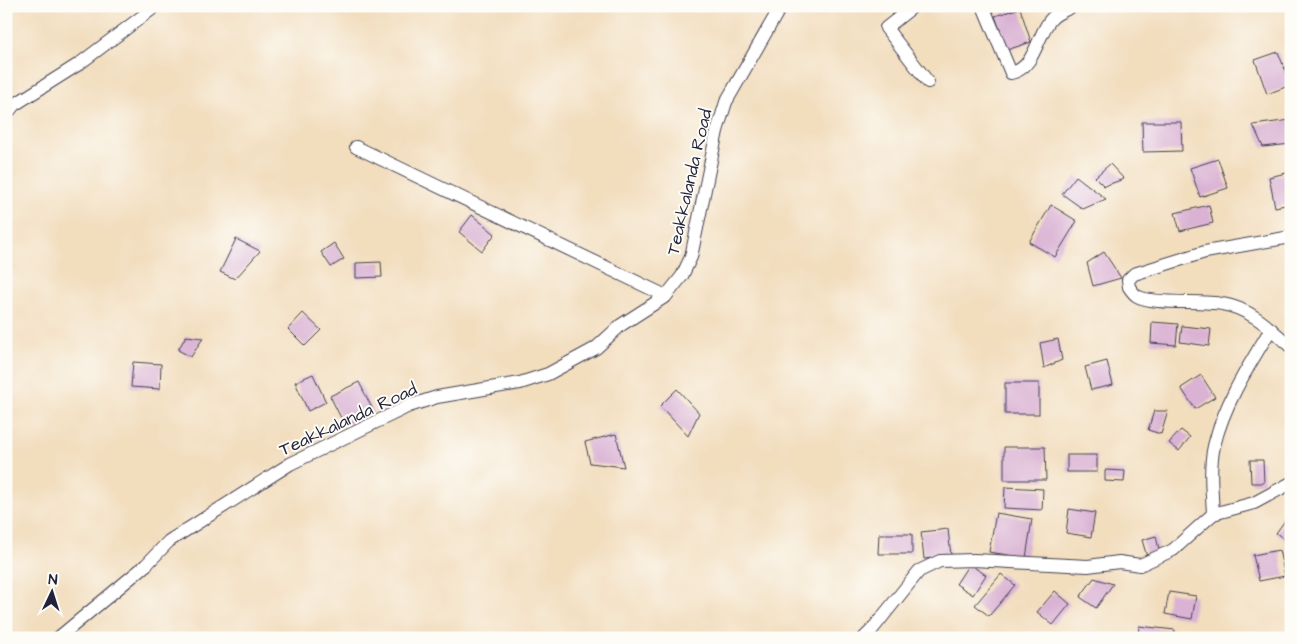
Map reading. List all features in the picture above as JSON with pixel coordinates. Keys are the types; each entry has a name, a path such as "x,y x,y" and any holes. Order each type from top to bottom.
{"street":[{"path":"6,115 14,105 79,64 156,6"},
{"name":"Teakkalanda Road","path":"58,638 146,565 169,541 290,464 410,406 437,396 520,384 548,374 596,348 621,325 666,296 682,276 691,257 717,131 726,102 781,6"},
{"path":"908,6 910,9 886,28 928,82"},
{"path":"984,6 1011,73 1019,71 1027,63 1052,18 1060,9 1073,6"},
{"path":"356,147 666,296"},
{"path":"1291,237 1206,252 1134,274 1128,280 1129,287 1137,296 1151,300 1223,304 1262,321 1291,346"},
{"path":"1213,514 1211,479 1214,447 1224,415 1271,329"},
{"path":"864,638 872,631 919,571 940,561 974,560 1088,566 1119,562 1140,566 1172,550 1213,514 1254,503 1291,483"}],"building":[{"path":"1020,8 1031,42 1007,50 995,16"},
{"path":"1278,52 1291,85 1267,94 1255,60"},
{"path":"1291,120 1291,144 1263,147 1253,125"},
{"path":"1142,122 1181,122 1182,151 1143,152"},
{"path":"1218,159 1228,188 1200,197 1190,168"},
{"path":"1110,164 1124,179 1104,186 1095,177"},
{"path":"1291,172 1291,204 1275,207 1269,177"},
{"path":"1076,176 1106,199 1083,209 1062,194"},
{"path":"1051,205 1077,221 1055,257 1029,242"},
{"path":"1209,205 1213,223 1180,231 1175,213"},
{"path":"472,215 495,234 482,251 459,232"},
{"path":"236,239 260,251 235,279 220,272"},
{"path":"334,243 344,259 331,267 321,252"},
{"path":"1104,252 1121,278 1093,286 1087,263"},
{"path":"381,262 382,277 356,278 356,263"},
{"path":"303,313 321,330 305,346 288,329"},
{"path":"1152,322 1178,324 1176,345 1151,343"},
{"path":"1182,326 1211,329 1209,346 1180,342"},
{"path":"186,336 203,338 191,357 178,350"},
{"path":"1058,339 1062,360 1044,368 1040,343"},
{"path":"1107,361 1113,385 1091,390 1085,367"},
{"path":"133,362 161,364 160,389 131,387"},
{"path":"313,374 326,402 308,411 295,382"},
{"path":"1201,375 1215,397 1195,409 1181,388"},
{"path":"359,382 374,412 345,426 330,396"},
{"path":"1005,383 1039,383 1039,414 1005,414"},
{"path":"677,389 699,413 688,436 660,406"},
{"path":"1154,411 1168,411 1161,434 1148,430"},
{"path":"1181,430 1190,437 1179,451 1169,443"},
{"path":"616,434 624,467 590,463 585,442"},
{"path":"1004,447 1045,447 1046,480 1004,480"},
{"path":"1067,455 1097,455 1097,472 1067,472"},
{"path":"1250,460 1263,460 1264,483 1251,483"},
{"path":"1105,470 1125,471 1124,482 1105,481"},
{"path":"1005,487 1043,489 1042,510 1004,508"},
{"path":"1069,509 1095,513 1091,537 1066,533"},
{"path":"996,513 1032,519 1026,558 989,552"},
{"path":"1289,515 1291,516 1291,544 1276,533"},
{"path":"948,529 951,556 924,559 921,532"},
{"path":"879,534 912,534 912,554 878,554"},
{"path":"1156,536 1160,554 1147,557 1142,540"},
{"path":"1279,550 1285,576 1259,581 1253,555"},
{"path":"969,564 986,575 973,595 956,584"},
{"path":"1001,574 1015,585 989,616 975,605"},
{"path":"1094,578 1113,584 1096,608 1080,597"},
{"path":"1055,591 1070,604 1053,625 1037,612"},
{"path":"1169,592 1196,596 1192,619 1165,614"},
{"path":"1139,626 1175,630 1174,638 1138,638"}]}
